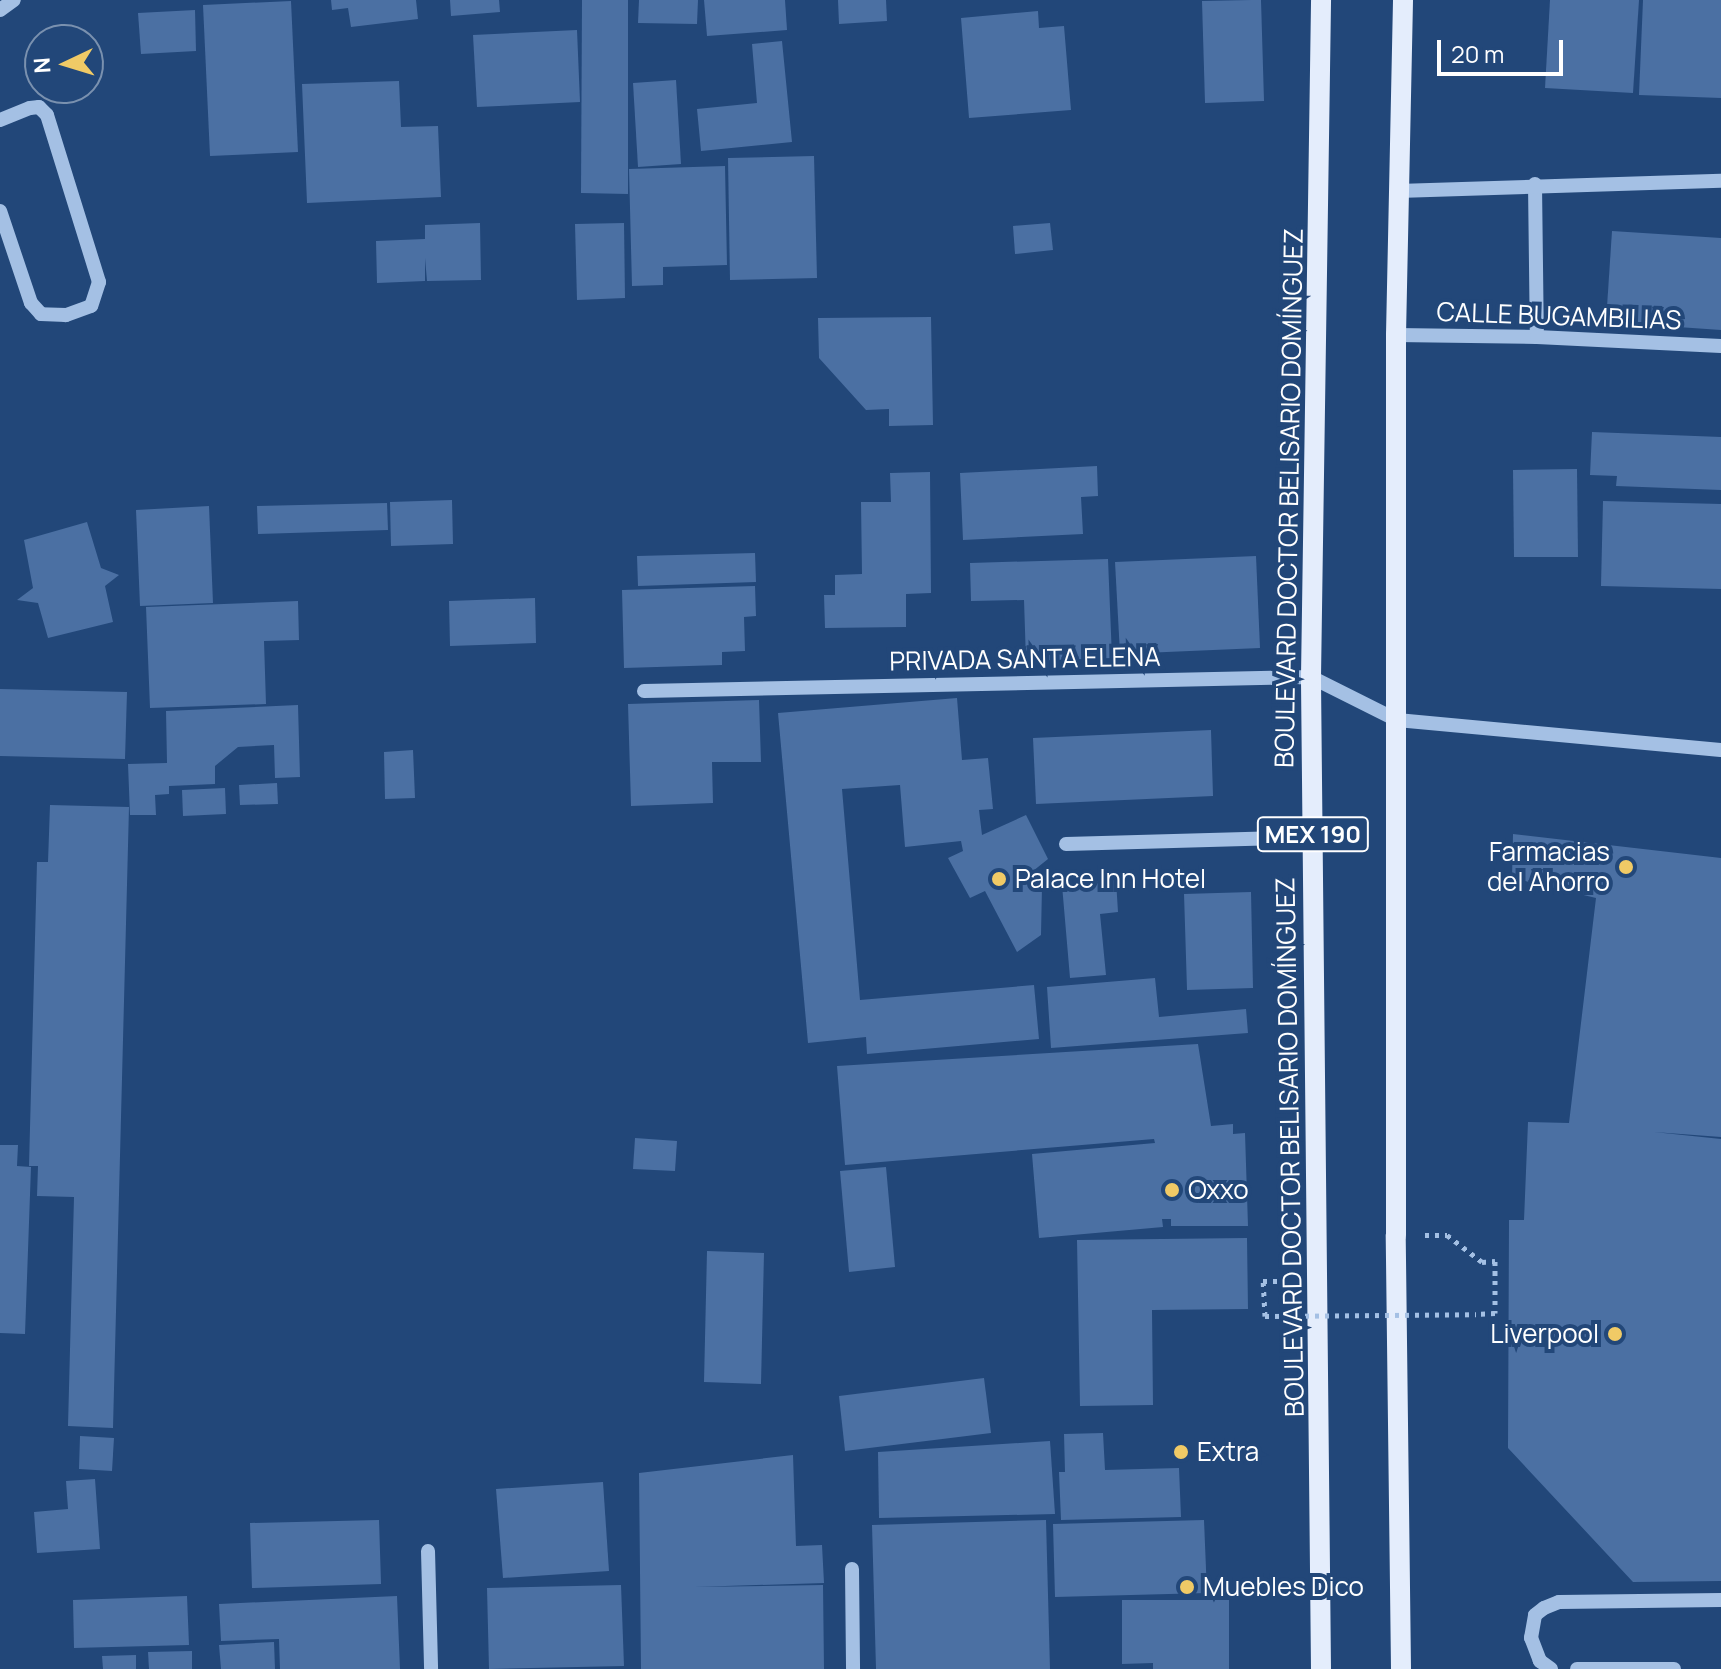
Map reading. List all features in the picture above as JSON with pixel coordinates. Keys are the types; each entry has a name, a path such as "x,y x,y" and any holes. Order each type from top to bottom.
{"main road":[{"name":"BOULEVARD DOCTOR BELISARIO DOMÍNGUEZ","path":"1321,0 1311,677 1321,1669"},
{"name":"MEX 190","path":"1401,1669 1396,1235 1396,335 1403,0"}],"street":[{"path":"0,10 14,0"},
{"path":"0,120 39,107 47,115 99,282 91,306 66,315 41,314 31,303 0,211"},
{"path":"1398,191 1535,184 1721,181"},
{"path":"1535,184 1537,337"},
{"name":"CALLE BUGAMBILIAS","path":"1396,335 1537,337 1721,346"},
{"name":"PRIVADA SANTA ELENA","path":"644,691 1311,677 1397,720"},
{"path":"1397,720 1721,750"},
{"path":"1066,844 1313,837"},
{"path":"428,1551 431,1669"},
{"path":"852,1569 853,1669"},
{"path":"1551,1669 1540,1661 1533,1650 1530,1628 1535,1615 1559,1602 1721,1600"},
{"path":"1577,1669 1674,1669"}],"path":[{"path":"1263,1281 1265,1316 1495,1313 1495,1261 1482,1262 1447,1235 1396,1235"}],"building":[{"path":"331,0 416,0 418,19 351,27 348,8 332,10"},
{"path":"450,0 499,0 500,12 451,16"},
{"path":"582,0 628,0 628,194 581,193"},
{"path":"639,0 698,0 697,24 638,23"},
{"path":"704,0 785,0 787,30 707,36"},
{"path":"838,0 886,0 887,21 839,24"},
{"path":"1261,0 1264,101 1205,103 1202,1"},
{"path":"1550,0 1639,0 1633,93 1545,88"},
{"path":"1643,0 1721,0 1721,98 1639,95"},
{"path":"291,1 298,152 210,156 203,5"},
{"path":"195,10 196,51 141,54 138,13"},
{"path":"1038,11 1039,28 1064,26 1071,110 969,118 961,18"},
{"path":"577,30 580,102 477,107 473,35"},
{"path":"782,41 792,142 701,151 697,109 757,103 752,44"},
{"path":"676,80 681,164 638,167 633,83"},
{"path":"399,81 401,127 438,126 441,197 307,203 302,84"},
{"path":"814,156 817,278 730,280 728,158"},
{"path":"725,166 727,265 663,267 663,285 632,286 629,169"},
{"path":"480,223 481,280 427,281 425,258 425,281 377,283 376,241 425,239 425,225"},
{"path":"624,223 625,298 577,300 575,224"},
{"path":"1050,223 1053,250 1015,254 1013,226"},
{"path":"1612,231 1721,238 1721,330 1606,322"},
{"path":"931,317 933,425 889,426 889,409 866,410 819,358 818,318"},
{"path":"1592,432 1721,437 1721,490 1616,486 1617,476 1590,475"},
{"path":"1097,466 1098,496 1081,497 1083,534 963,540 960,473"},
{"path":"1577,469 1578,557 1514,557 1513,470"},
{"path":"930,472 931,593 906,594 906,627 825,628 824,595 835,595 835,575 862,574 861,502 891,502 890,473"},
{"path":"452,500 453,544 391,546 390,502"},
{"path":"1603,501 1721,504 1721,589 1601,586"},
{"path":"387,503 388,530 258,534 257,506"},
{"path":"209,506 213,603 140,606 136,510"},
{"path":"87,522 101,568 119,575 105,586 113,622 48,638 38,603 17,600 33,588 24,540"},
{"path":"755,553 756,582 638,586 637,556"},
{"path":"1256,556 1260,648 1120,654 1115,562"},
{"path":"1108,559 1112,658 1026,661 1024,600 971,601 970,563"},
{"path":"755,586 756,616 744,617 745,651 722,652 722,665 624,668 622,590"},
{"path":"535,598 536,643 450,646 449,601"},
{"path":"298,601 299,640 264,641 266,704 150,708 146,607"},
{"path":"0,689 127,692 125,759 0,756"},
{"name":"Palace Inn Hotel","path":"957,698 962,760 988,758 993,809 979,810 982,835 1026,815 1048,859 1033,871 1042,887 1041,935 1017,952 985,891 970,898 948,858 963,851 961,841 905,847 900,785 842,789 860,1000 1034,985 1039,1039 867,1054 866,1037 808,1043 778,713"},
{"path":"759,700 761,762 712,762 713,803 631,806 628,704"},
{"path":"298,705 300,777 275,778 274,745 238,747 215,766 215,784 169,786 169,794 155,795 156,815 130,815 128,764 167,763 166,711"},
{"path":"1211,730 1213,796 1036,804 1033,738"},
{"path":"413,750 415,798 385,799 384,752"},
{"path":"277,783 278,804 240,805 239,785"},
{"path":"225,788 226,814 183,816 182,790"},
{"path":"50,805 129,807 113,1428 68,1426 74,1197 37,1196 38,1166 29,1166 37,862 48,862"},
{"name":"Liverpool","path":"1513,834 1721,858 1721,1137 1654,1132 1721,1139 1721,1581 1633,1582 1508,1448 1509,1220 1524,1220 1528,1122 1569,1123 1596,898 1512,878"},
{"path":"1116,880 1118,912 1100,914 1106,975 1070,978 1062,885"},
{"path":"1251,892 1253,988 1187,990 1184,894"},
{"path":"1155,978 1159,1017 1246,1009 1248,1033 1051,1048 1047,987"},
{"path":"1198,1044 1211,1126 1233,1124 1233,1134 1245,1133 1248,1226 1171,1226 1171,1219 1162,1219 1163,1227 1039,1238 1032,1154 1155,1143 1154,1139 845,1165 837,1066"},
{"path":"635,1138 677,1141 675,1171 633,1169"},
{"path":"0,1145 18,1145 17,1166 31,1167 25,1334 0,1333"},
{"path":"886,1167 895,1267 849,1272 840,1171"},
{"path":"1247,1238 1248,1309 1152,1310 1153,1405 1080,1406 1077,1240"},
{"path":"707,1251 764,1253 761,1384 704,1382"},
{"path":"984,1378 991,1433 845,1451 839,1396"},
{"path":"1103,1433 1105,1470 1179,1468 1181,1517 1061,1520 1059,1472 1065,1472 1064,1434"},
{"path":"80,1436 114,1438 112,1471 79,1469"},
{"path":"1050,1441 1055,1514 879,1518 878,1452"},
{"path":"793,1455 796,1546 822,1545 824,1583 694,1587 823,1585 824,1669 641,1669 639,1473"},
{"path":"95,1479 100,1549 37,1553 34,1512 68,1509 66,1481"},
{"path":"603,1482 609,1571 503,1578 496,1489"},
{"path":"379,1520 381,1584 252,1588 250,1523"},
{"path":"1046,1520 1050,1669 876,1669 872,1525"},
{"path":"1204,1520 1207,1593 1055,1597 1053,1524"},
{"path":"621,1585 624,1666 489,1669 487,1588"},
{"path":"187,1596 189,1645 74,1648 73,1600"},
{"path":"397,1596 400,1669 280,1669 279,1639 221,1641 219,1604"},
{"path":"1122,1600 1229,1600 1229,1669 1153,1669 1153,1663 1122,1664"},
{"path":"274,1642 275,1669 221,1669 219,1645"},
{"path":"192,1651 192,1669 149,1669 148,1652"},
{"path":"136,1655 136,1669 103,1669 102,1656"}],"place":[{"name":"Farmacias del Ahorro","path":"1626,867"},
{"name":"Palace Inn Hotel","path":"999,879"},
{"name":"Oxxo","path":"1172,1190"},
{"name":"Liverpool","path":"1615,1334"},
{"name":"Extra","path":"1181,1452"},
{"name":"Muebles Dico","path":"1187,1587"}]}
